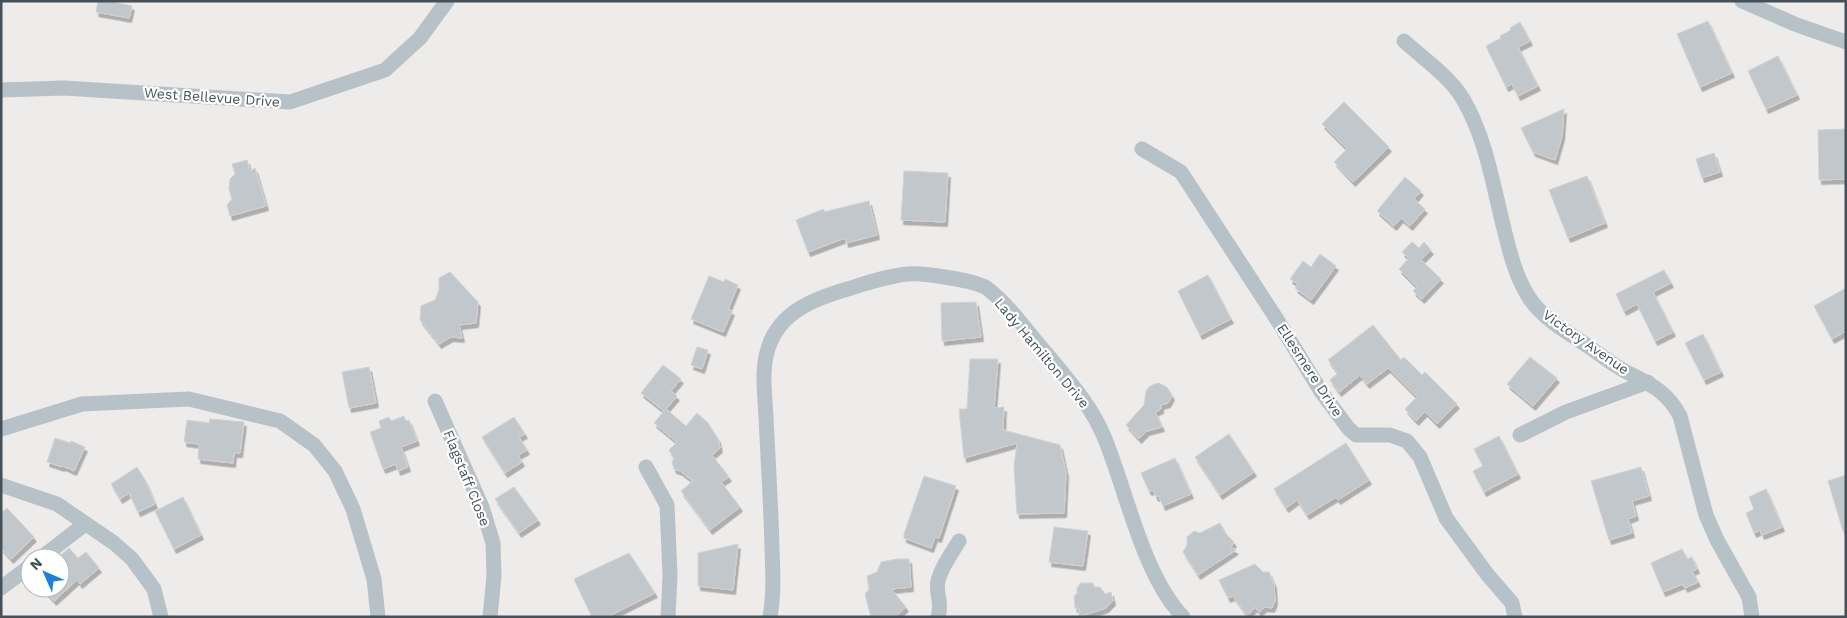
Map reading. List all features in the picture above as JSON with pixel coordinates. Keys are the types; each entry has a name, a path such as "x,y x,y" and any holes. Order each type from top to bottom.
{"street":[{"name":"West Bellevue Drive","path":"1,90 64,88 290,102 385,70 420,38 447,1"},
{"path":"1742,1 1797,25 1846,42"},
{"name":"Victory Avenue","path":"1404,41 1449,82 1462,98 1471,114 1483,144 1512,263 1529,298 1537,308 1556,324 1622,370 1648,382 1668,396 1680,416 1706,515 1717,540 1749,597 1752,617"},
{"name":"Ellesmere Drive","path":"1142,149 1180,172 1276,318 1322,393 1349,429 1356,435 1390,435 1407,441 1420,458 1446,518 1487,574 1512,603 1515,617"},
{"name":"Lady Hamilton Drive","path":"770,617 774,598 764,375 767,350 777,327 791,314 813,300 851,288 909,274 960,279 986,287 1005,304 1069,381 1088,406 1104,437 1154,572 1175,608 1183,617"},
{"path":"1520,434 1566,412 1648,382"},
{"path":"1,429 82,404 188,399 280,421 314,444 335,471 353,509 374,579 378,617"},
{"name":"Flagstaff Close","path":"435,401 482,507 493,543 494,576 490,617"},
{"path":"646,468 667,505 670,575 668,617"},
{"path":"1,485 57,504 132,559 154,589 161,617"},
{"path":"54,548 85,524"},
{"path":"938,617 941,608 937,588 938,580 959,541"},
{"path":"1,588 20,574"}],"building":[{"path":"98,1 109,1 132,6 129,18 96,12"},
{"path":"1708,21 1732,73 1700,87 1677,34"},
{"path":"1520,22 1530,41 1518,47 1538,86 1518,96 1512,84 1506,87 1486,46 1501,38 1500,36"},
{"path":"1778,56 1797,95 1766,109 1748,71"},
{"path":"1344,102 1389,147 1353,182 1334,162 1347,149 1322,124"},
{"path":"1564,109 1562,136 1555,160 1533,152 1521,128"},
{"path":"1846,129 1846,179 1819,180 1818,130"},
{"path":"1714,153 1720,172 1702,178 1696,159"},
{"path":"247,160 250,171 255,168 266,206 230,216 227,205 232,199 229,189 230,179 235,174 232,164"},
{"path":"904,171 948,173 945,222 901,220"},
{"path":"1587,176 1605,223 1568,238 1549,190"},
{"path":"1405,177 1421,191 1414,199 1425,209 1410,226 1401,218 1394,226 1377,211"},
{"path":"869,201 877,235 846,243 845,238 808,252 796,220 824,209 824,212"},
{"path":"1412,242 1419,248 1424,242 1431,250 1421,260 1441,279 1422,299 1413,291 1417,287 1399,269 1409,258 1402,252"},
{"path":"1320,254 1336,266 1311,300 1295,288 1298,284 1290,279 1303,261 1311,267"},
{"path":"1664,270 1671,283 1653,292 1673,332 1655,341 1637,304 1624,311 1616,294"},
{"path":"450,272 478,302 476,323 459,325 462,338 451,337 439,344 420,320 421,306 435,300 439,290 439,278"},
{"path":"1208,275 1231,319 1200,335 1178,291"},
{"path":"709,276 724,282 725,279 738,285 728,309 732,311 723,332 691,319"},
{"path":"1846,288 1846,331 1832,339 1814,306"},
{"path":"976,302 981,337 942,341 941,303"},
{"path":"1373,325 1401,360 1404,357 1422,375 1425,372 1457,404 1437,424 1425,412 1416,421 1405,409 1417,397 1388,368 1367,384 1360,375 1339,392 1330,380 1338,373 1328,360"},
{"path":"1703,334 1721,372 1704,380 1685,343"},
{"path":"697,347 708,350 702,369 691,365"},
{"path":"1530,357 1557,378 1533,406 1507,384"},
{"path":"970,359 998,359 994,408 1004,407 1003,430 1060,445 1066,473 1064,513 1017,514 1014,466 1017,443 964,458 959,409 967,409"},
{"path":"663,365 681,379 671,391 677,396 666,409 686,426 697,413 708,423 718,439 720,448 712,455 729,477 721,482 740,507 710,530 681,491 693,481 680,471 674,469 672,462 674,459 669,450 677,442 654,423 664,411 641,393"},
{"path":"369,367 376,403 349,408 342,372"},
{"path":"1158,383 1167,387 1172,396 1168,403 1161,405 1161,409 1155,412 1162,427 1147,431 1139,439 1126,425 1144,405 1146,391 1150,386"},
{"path":"404,416 406,421 409,420 417,441 401,447 408,467 398,471 396,464 383,469 370,432 381,428 379,421 389,417 391,421"},
{"path":"514,417 525,434 519,437 527,450 518,455 522,462 505,473 482,437"},
{"path":"210,419 244,422 240,453 234,453 233,463 198,459 199,444 184,442 187,420 209,423"},
{"path":"1229,434 1254,472 1220,495 1195,457"},
{"path":"1499,436 1518,474 1484,492 1473,471 1483,466 1474,449"},
{"path":"55,438 70,443 71,441 85,447 74,471 47,462"},
{"path":"1346,443 1369,480 1338,500 1336,497 1307,515 1297,500 1286,508 1274,489"},
{"path":"1175,458 1191,494 1163,506 1159,496 1156,497 1153,490 1149,491 1141,473"},
{"path":"137,467 146,482 155,504 138,512 129,493 120,499 111,484"},
{"path":"1641,467 1649,496 1632,501 1636,516 1628,519 1632,533 1609,540 1591,481"},
{"path":"1846,475 1846,530 1843,531 1828,481"},
{"path":"924,476 956,486 939,538 935,537 931,548 904,538"},
{"path":"514,487 538,520 519,533 495,499"},
{"path":"1766,489 1782,527 1762,535 1760,530 1754,533 1746,513 1754,509 1749,497"},
{"path":"183,497 201,535 174,549 155,511"},
{"path":"7,508 34,537 22,548 20,548 20,550 11,559 1,548 1,513"},
{"path":"1220,523 1225,533 1234,542 1231,547 1236,550 1198,575 1183,552 1187,545 1187,537 1194,531 1200,533"},
{"path":"1054,527 1088,531 1083,566 1049,562"},
{"path":"738,544 733,590 698,586 698,553"},
{"path":"70,549 78,558 86,552 99,568 80,584 77,580 70,586"},
{"path":"1682,549 1687,559 1692,557 1697,569 1692,571 1698,582 1685,588 1683,584 1663,592 1651,563"},
{"path":"629,553 655,593 607,617 592,617 574,579"},
{"path":"909,559 911,587 891,589 906,607 896,617 871,617 865,594 869,589 867,576 877,572 881,562"},
{"path":"1255,564 1263,572 1269,572 1274,584 1275,601 1272,608 1265,607 1259,612 1255,607 1247,616 1233,596 1228,598 1219,580"},
{"path":"1081,583 1093,583 1094,587 1100,587 1105,594 1111,592 1113,601 1106,608 1079,617 1079,608 1075,608 1074,596 1077,594 1077,588"}]}
